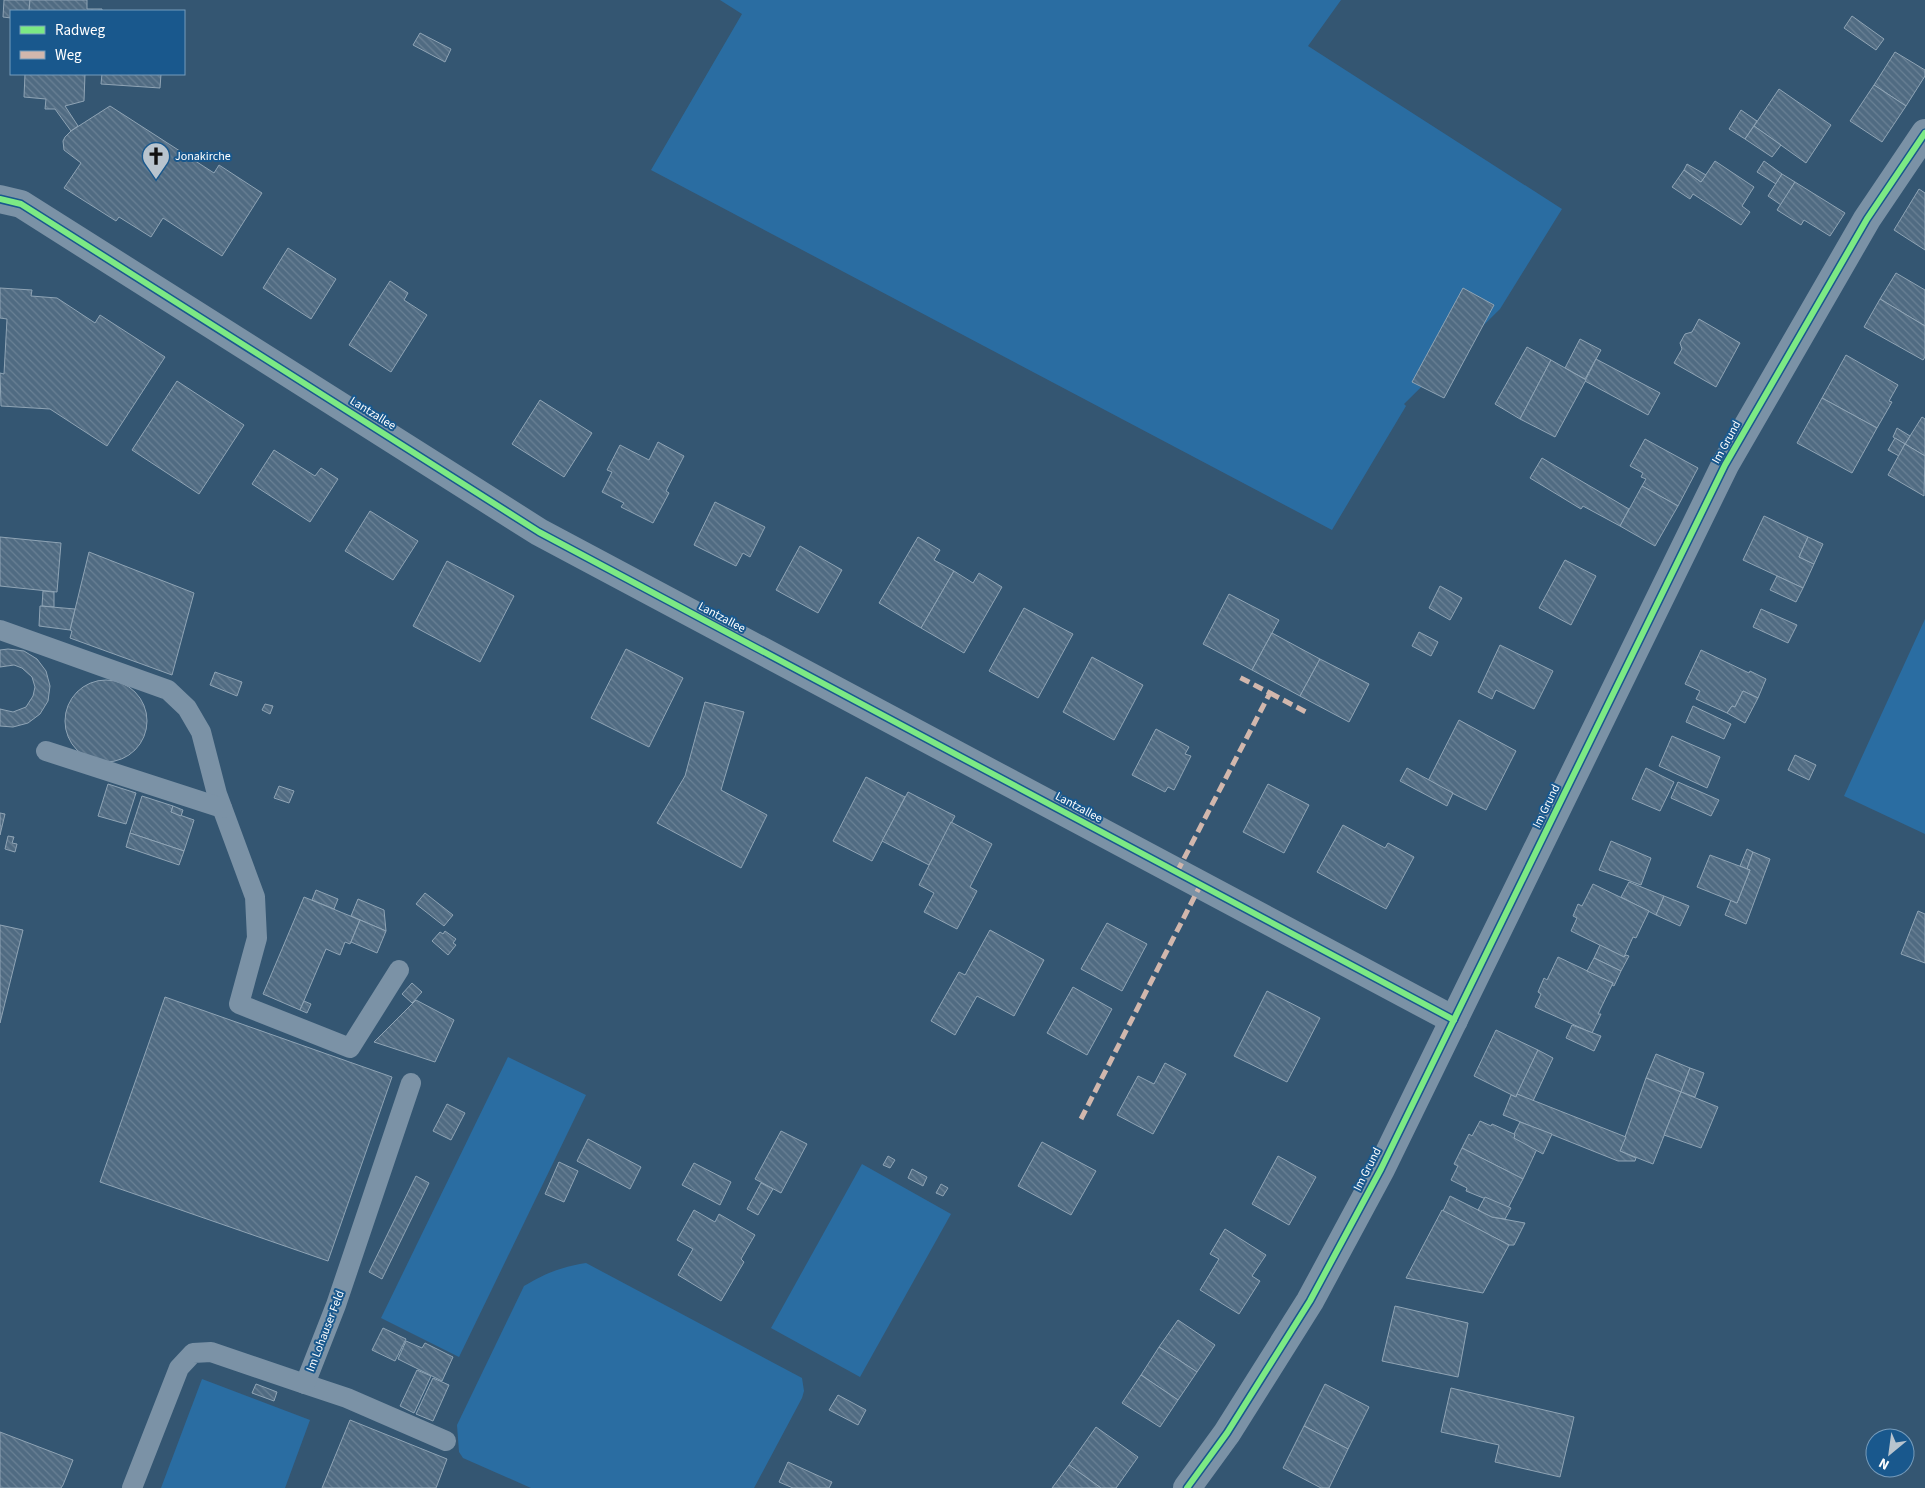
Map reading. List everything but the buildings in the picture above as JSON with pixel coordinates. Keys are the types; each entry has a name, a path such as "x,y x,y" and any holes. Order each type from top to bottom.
{"street":[{"name":"Im Grund","path":"1187,1488 1227,1433 1310,1301 1381,1169 1725,465 1867,219 1925,133"},
{"name":"Lantzallee","path":"0,199 21,204 540,532 1454,1020"}],"lane":[{"path":"0,630 168,690 186,708 201,732 217,794 256,897 257,938 239,1004 350,1048 398,970"},
{"path":"46,750 222,808"},
{"name":"Im Lohauser Feld","path":"132,1488 179,1368 193,1353 211,1352 305,1384 336,1304 411,1082"},
{"path":"305,1384 347,1398 446,1441"}],"shaded area":[{"path":"720,0 1341,0 1308,46 1562,209 1500,309 1404,404 1406,406 1332,530 651,170 742,14"},
{"path":"1925,619 1925,834 1844,796"},
{"path":"508,1057 586,1095 459,1357 381,1318"},
{"path":"862,1164 951,1214 860,1377 771,1328"},
{"path":"586,1263 802,1378 804,1391 802,1398 754,1488 531,1488 463,1458 459,1452 457,1425 524,1286 554,1271"},
{"path":"202,1379 310,1420 285,1488 161,1488"}],"marked path":[{"path":"1177,872 1270,693 1237,676"},
{"path":"1270,693 1306,712"},
{"path":"1081,1119 1201,884"}],"cycle path":[{"path":"1187,1488 1227,1433 1310,1301 1381,1169 1725,465 1867,219 1925,133"},
{"path":"0,199 21,204 539,532 1454,1020"}],"place":[{"name":"Jonakirche","path":"156,180"}]}
